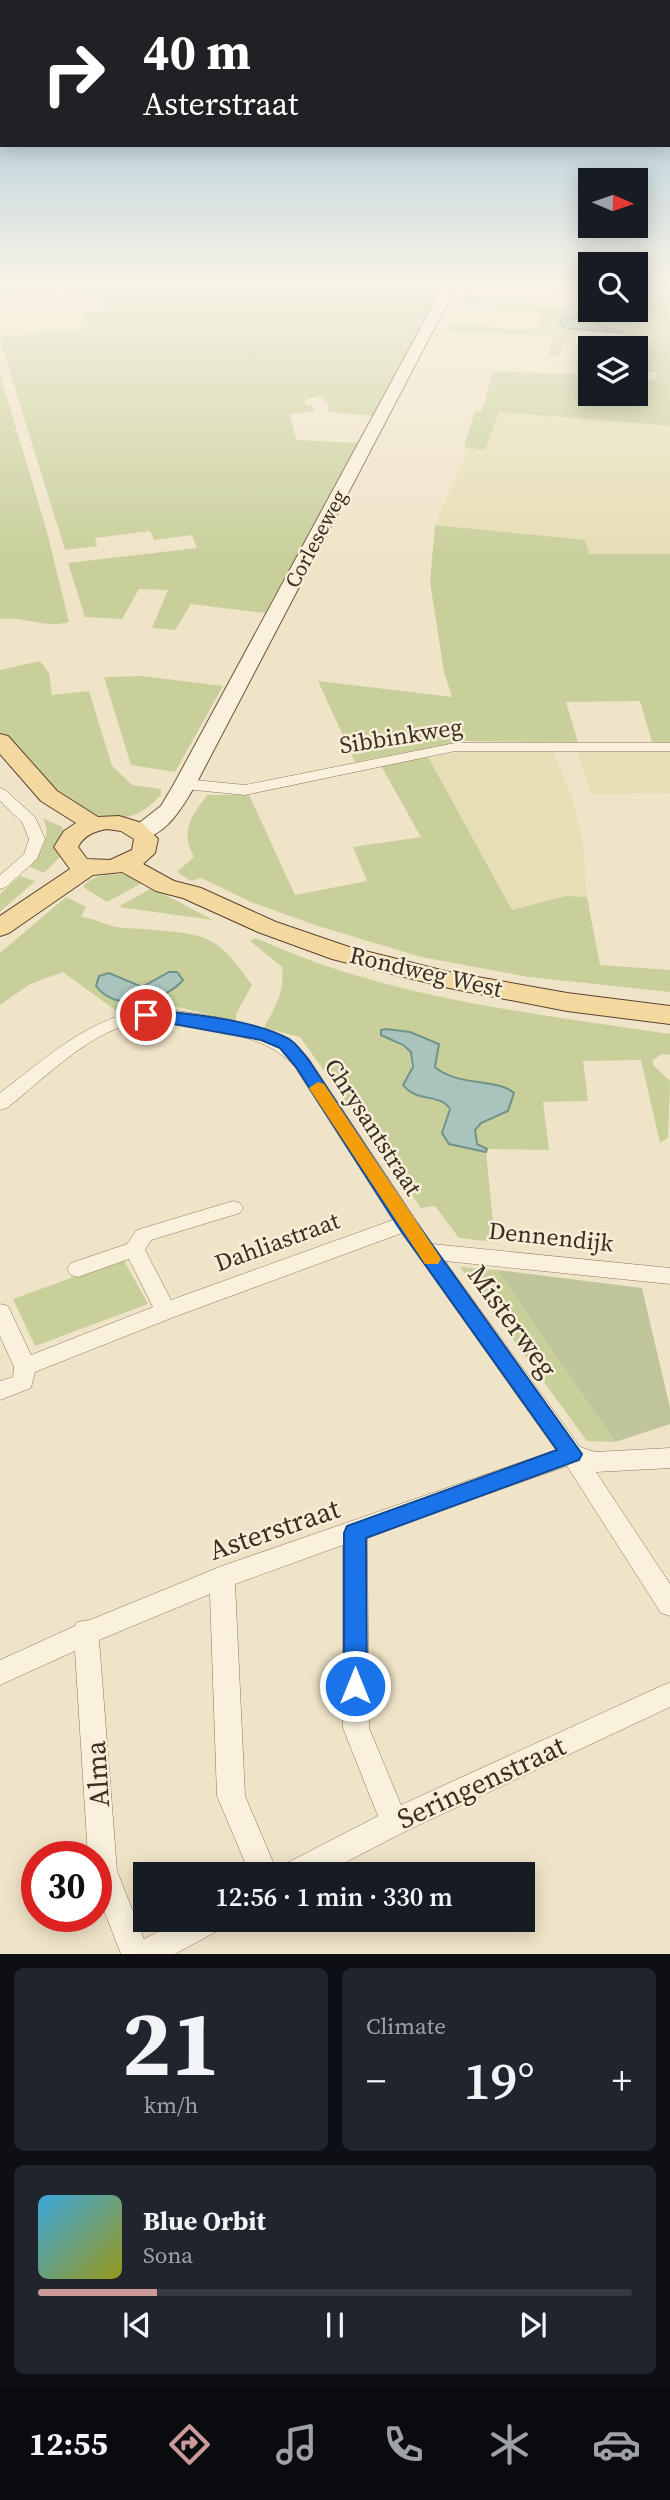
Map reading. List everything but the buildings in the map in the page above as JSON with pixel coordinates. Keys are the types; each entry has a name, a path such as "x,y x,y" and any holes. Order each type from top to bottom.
{"main road":[{"name":"Corleseweg","path":"135,844 170,810 182,789 403,374"},
{"path":"0,741 49,796 55,813 85,828 135,844"},
{"path":"85,828 66,846 81,864 107,868 135,844"},
{"name":"Rondweg West","path":"135,844 165,886 192,893 267,927 328,948 449,981 567,1002 670,1015"},
{"path":"0,922 81,864"},
{"path":"0,928 81,864"}],"street":[{"name":"Sibbinkweg","path":"182,789 245,790 455,747 670,747"},
{"path":"0,793 36,831 37,839 31,856 0,884"},
{"name":"Chrysantstraat","path":"0,1103 101,1028 129,1017 162,1016 265,1035 286,1045 302,1063 406,1223"},
{"name":"Dahliastraat","path":"78,1269 134,1249 144,1235 233,1208"},
{"name":"Misterweg","path":"406,1223 572,1454 670,1605"},
{"name":"Dahliastraat","path":"0,1391 23,1382 25,1367 166,1311 406,1223"},
{"path":"134,1249 166,1311"},
{"name":"Dennendijk","path":"426,1251 670,1276"},
{"path":"0,1312 25,1367"},
{"path":"572,1454 595,1462 670,1458"},
{"name":"Asterstraat","path":"0,1673 86,1630 222,1577 355,1533 572,1454"},
{"path":"355,1533 356,1728 394,1822"},
{"path":"222,1577 232,1796 259,1862"},
{"name":"Alma","path":"86,1630 103,1871 136,1954"},
{"name":"Seringenstraat","path":"318,1862 394,1822 670,1695"},
{"path":"145,1954 186,1932"}],"shaded area":[{"path":"499,412 670,426 670,554 588,554 585,540 435,525 468,448 485,449"},
{"path":"552,749 571,795 583,842 587,897 566,896 512,910 428,757 473,750"},
{"path":"577,751 670,751 670,793 591,794"}],"green space":[{"path":"0,374 47,532 69,622 51,624 0,619"},
{"path":"11,374 397,374 374,416 328,412 329,404 320,396 306,399 305,404 313,406 315,411 289,414 297,440 359,443 265,613 191,604 175,630 152,628 168,590 139,589 122,619 85,617 68,563 197,548 192,535 154,540 150,531 95,538 97,546 65,550"},
{"path":"492,374 578,375 578,406 648,406 648,379 655,380 656,374 670,374 670,426 499,412 485,450 464,447 475,411 482,411"},
{"path":"435,525 585,540 589,554 670,554 670,742 652,742 640,701 566,702 578,742 463,741 355,762 318,681 452,697 444,672 430,582"},
{"path":"40,661 49,673 52,695 89,691 112,766 132,785 161,789 161,795 139,813 117,819 95,815 74,804 54,788 0,732 0,670"},
{"path":"142,676 223,686 175,772 131,765 104,677"},
{"path":"428,757 512,910 566,896 587,897 600,965 670,970 670,992 529,977 421,957 318,926 253,903 201,878 191,881 177,872 194,857 188,839 189,824 207,795 249,795 295,895 367,881 353,847 421,837 381,766"},
{"path":"43,818 62,827 61,856 44,873 30,867 46,837"},
{"path":"127,874 146,881 107,902 83,887 97,877"},
{"path":"20,876 35,881 0,912 0,894"},
{"path":"152,888 213,920 118,907"},
{"path":"66,897 86,907 81,917 116,927 182,933 208,939 228,955 252,985 236,1014 236,1021 165,1004 115,1010 63,972 30,984 0,1005 0,953","holes":["169,972 180,984 142,1001 118,978 143,987"]},
{"path":"256,938 356,975 407,989 459,1001 670,1034 670,1055 662,1054 653,1060 653,1065 670,1081 668,1138 660,1143 641,1060 583,1061 588,1101 543,1102 549,1150 487,1149 478,1144 475,1130 480,1123 508,1111 503,1087 476,1084 450,1076 435,1067 439,1050 392,1041 411,1052 411,1072 426,1098 447,1104 449,1116 443,1127 457,1147 486,1152 495,1242 459,1238 435,1206 421,1208 300,1037 264,1028 281,992 283,976 282,967 250,941"},
{"path":"123,1259 148,1304 35,1346 13,1299"},
{"path":"460,1267 497,1270 615,1442 587,1441"},
{"path":"497,1270 642,1288 670,1408 670,1424 615,1442"}],"water":[{"path":"169,972 177,972 183,980 164,994 140,1002 115,1000 96,986 99,976 109,973 142,987"},
{"path":"381,1030 410,1032 439,1044 435,1067 444,1073 498,1085 514,1093 508,1111 481,1123 475,1130 477,1144 487,1149 486,1152 449,1144 442,1133 450,1109 446,1104 415,1094 403,1085 413,1067 411,1052 403,1045 381,1035"}],"slow traffic":[{"path":"318,1088 431,1259"}],"route":[{"path":"146,1015 191,1020 265,1035 286,1045 302,1063 406,1223 572,1454 355,1533 355,1686"}]}
